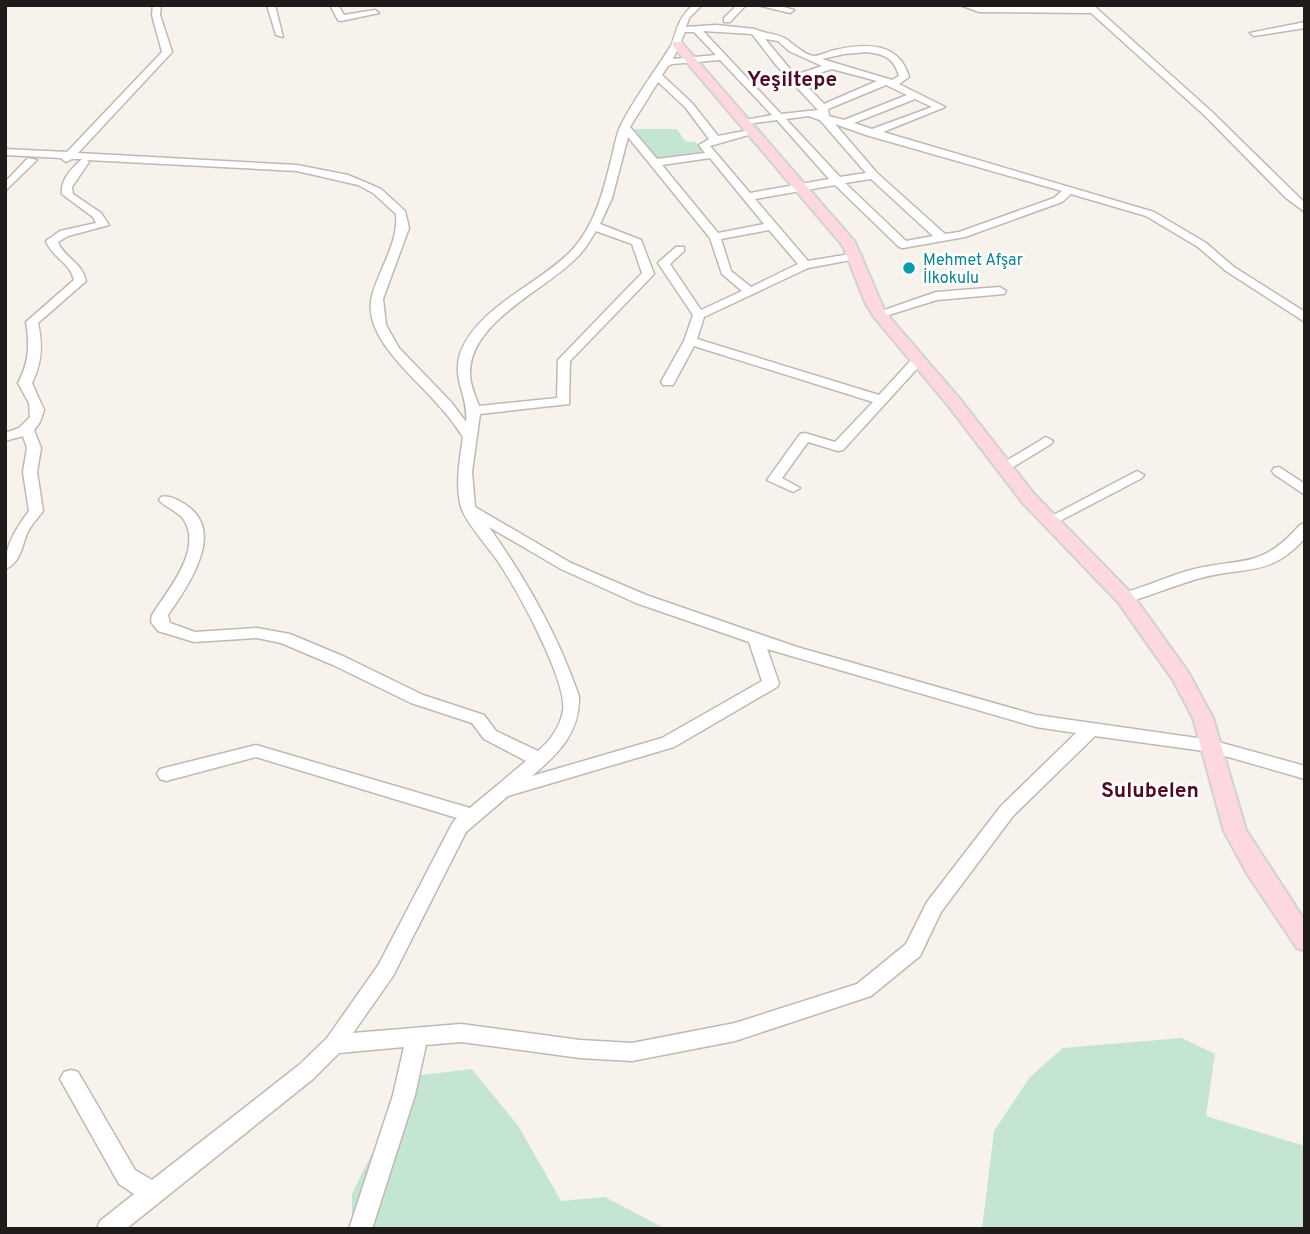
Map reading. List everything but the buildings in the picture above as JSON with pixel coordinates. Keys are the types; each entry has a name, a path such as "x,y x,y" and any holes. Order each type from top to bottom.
{"main road":[{"path":"678,37 691,62 801,188 856,256 879,314 1003,467 1129,603 1193,697 1258,855 1305,924"},
{"path":"1215,747 1228,814 1235,831 1256,869 1305,941"}],"street":[{"path":"67,158 167,52 156,15 157,5"},
{"path":"271,5 280,34"},
{"path":"334,5 341,18 375,13"},
{"path":"108,1229 229,1130 306,1072 334,1044 386,970 446,848 470,815 540,760 563,733 571,710 571,696 535,609 516,576 468,508 466,472 474,411 463,376 467,353 480,332 504,309 576,252 594,226 607,198 625,127 661,70 678,37 686,11 698,5"},
{"path":"727,20 742,5"},
{"path":"761,5 790,11"},
{"path":"964,5 979,9 1090,8 1192,99 1275,184 1305,209"},
{"path":"686,11 759,24 756,34"},
{"path":"1254,33 1305,25"},
{"path":"678,37 696,29 782,39 792,49 814,59 889,83 940,107 843,140"},
{"path":"696,29 837,181 903,245 943,239 1058,200 1070,190"},
{"path":"756,34 824,112 843,140 873,175 943,239"},
{"path":"805,265 704,145 779,117 824,112 904,77 898,60 882,50 835,53 814,59"},
{"path":"661,70 677,59 691,62 724,57"},
{"path":"863,74 870,63"},
{"path":"794,78 833,66"},
{"path":"661,70 715,140"},
{"path":"844,124 915,95"},
{"path":"824,112 844,124 1150,214 1202,245 1230,269 1305,318"},
{"path":"625,127 715,237 726,272 748,290"},
{"path":"5,152 67,158 261,165 344,177 377,191 401,213 403,228 377,299 376,312 384,337 446,405 471,439"},
{"path":"654,163 711,155"},
{"path":"5,159 67,158 84,162 292,172 328,178 373,195 387,212 397,244"},
{"path":"5,188 32,160"},
{"path":"5,437 27,430 34,421 37,404 25,383 32,370 36,341 32,322 80,281 73,262 55,251 52,241 64,233 103,225 94,212 71,200 66,191 67,181 84,162"},
{"path":"746,197 873,175"},
{"path":"474,411 564,401 564,360 648,274 637,242 594,226"},
{"path":"715,237 771,226"},
{"path":"680,249 664,263 699,315"},
{"path":"668,382 690,341 699,315 730,303 748,290 805,265 856,256"},
{"path":"879,314 936,296 1000,291"},
{"path":"690,341 881,400"},
{"path":"793,488 774,480 805,438 838,447 918,361"},
{"path":"5,564 18,547 19,535 36,511 30,472 34,448 27,430"},
{"path":"1003,467 1046,441"},
{"path":"1279,471 1305,491"},
{"path":"1051,520 1137,475"},
{"path":"166,500 179,505 191,515 198,538 196,551 160,615 159,622 164,627 194,637 257,633 284,638 339,660 416,699 478,719 489,735 540,760"},
{"path":"468,508 566,566 641,599 756,639 904,685 1036,721 1089,731 1215,747 1305,773"},
{"path":"1129,603 1189,576 1273,560 1287,552 1305,528"},
{"path":"498,792 668,743 771,683 756,639"},
{"path":"334,1044 461,1033 580,1049 632,1052 735,1031 864,990 913,950 934,907 1000,820 1089,731"},
{"path":"166,774 256,751 470,815"},
{"path":"360,1229 404,1095 417,1037"},
{"path":"71,1079 127,1177 153,1194"}],"green space":[{"path":"635,129 677,129 685,141 696,142 703,154 658,160 633,133"},
{"path":"1182,1038 1215,1054 1206,1116 1305,1146 1305,1229 982,1229 994,1131 1030,1077 1063,1048"},
{"path":"472,1069 519,1127 561,1201 605,1197 666,1229 352,1229 352,1194 396,1104 422,1075"}],"place":[{"name":"Mehmet Afşar İlkokulu","path":"909,268"}],"district":[{"name":"Yeşiltepe","path":"792,79"},
{"name":"Sulubelen","path":"1150,790"}]}
